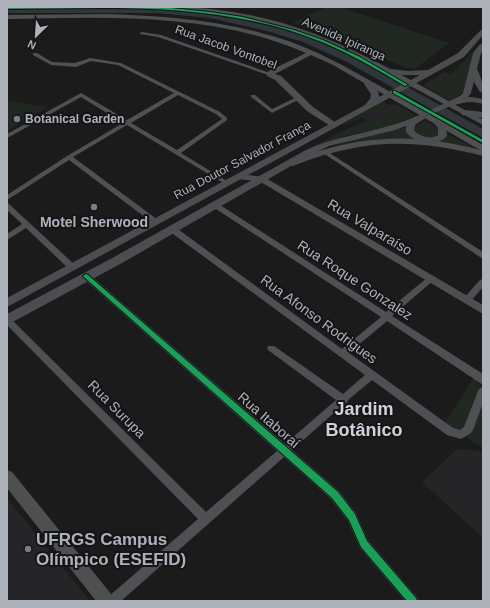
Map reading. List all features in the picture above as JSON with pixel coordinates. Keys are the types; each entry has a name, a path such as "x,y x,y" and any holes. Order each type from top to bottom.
{"main road":[{"name":"Avenida Ipiranga","path":"172,7 220,12 290,28 312,35 356,54 408,84 450,104 483,123"},
{"name":"Avenida Ipiranga","path":"7,17 141,17 194,21 255,33 279,40 335,64 368,84 392,93 437,122 483,148"},
{"name":"Rua Doutor Salvador França","path":"7,303 335,126 369,105 461,55 483,31"},
{"path":"255,33 262,40"},
{"path":"272,40 279,40"},
{"name":"Rua Doutor Salvador França","path":"7,320 276,170 326,144 392,128 450,104 467,94 477,53 483,46"},
{"path":"270,74 311,53"},
{"path":"473,68 477,80 483,90"},
{"path":"385,70 408,73 430,72"},
{"name":"Rua Jacob Vontobel","path":"270,74 278,78 310,109 335,126"},
{"path":"368,84 374,89 376,95 374,100 369,105"},
{"path":"450,104 472,99 483,102"},
{"path":"465,113 483,116"},
{"path":"426,115 411,124 409,129 413,135 421,139 437,140 443,136 444,133 442,127 437,122"},
{"name":"Rua Doutor Salvador França","path":"276,170 325,152 358,143 376,140 403,140 453,146 483,153"},
{"name":"Rua Valparaíso","path":"239,177 261,179 483,310"},
{"path":"7,476 106,601"}],"street":[{"name":"Rua Jacob Vontobel","path":"142,33 159,36 270,74"},
{"path":"35,54 52,63 71,66 90,59 119,64 218,113 225,119 177,153"},
{"path":"7,198 68,157 178,93"},
{"path":"7,136 81,95 126,124 227,183"},
{"path":"253,96 272,111 299,98"},
{"path":"325,152 483,256"},
{"path":"68,157 156,222"},
{"name":"Rua Roque Gonzalez","path":"215,205 481,379"},
{"path":"7,206 72,267"},
{"path":"7,238 26,224"},
{"name":"Rua Afonso Rodrigues","path":"172,229 450,432 461,435 468,430 482,396"},
{"name":"Rua Itaboraí","path":"86,276 336,495 352,517 364,544 413,601"},
{"path":"342,354 431,279"},
{"path":"467,300 483,282"},
{"name":"Rua Surupa","path":"7,320 206,519"},
{"path":"271,348 344,400"},
{"path":"112,601 372,375"}],"shaded area":[{"path":"326,7 339,7 449,43 416,68 406,68 341,39 293,23"},
{"path":"107,8 158,10 209,15 259,24 309,38 362,62 483,129 483,138 345,61 303,42 267,31 210,18 156,13 7,13 7,9"},
{"path":"473,52 463,92 453,100 431,88 450,75"},
{"path":"444,72 451,74 431,88 453,100 451,101 424,86"},
{"name":"Botanical Garden","path":"7,101 47,107 7,131"},
{"path":"382,101 390,105 340,127"},
{"path":"396,104 417,116 413,117 399,109 370,122 361,117 390,105"},
{"path":"399,109 413,117 389,127 345,136 306,150 367,120 370,122"},
{"path":"426,121 440,130 438,137 427,139 413,132 413,128"},
{"path":"406,127 407,132 433,142 444,139 447,134 480,150 375,140 309,156 350,140"},
{"path":"474,377 481,386 474,399 483,406 483,448 445,423"},
{"path":"457,449 483,451 483,538 422,482"},
{"name":"UFRGS Campus Olímpico (ESEFID)","path":"7,498 90,601 7,601"}],"cycle path":[{"path":"7,8 113,6 193,10 243,18 293,31 335,46 406,85"},
{"path":"394,92 483,142"},
{"path":"86,276 335,495 352,517 364,544 413,601"}],"place":[{"name":"Botanical Garden","path":"17,119"},
{"name":"Motel Sherwood","path":"94,207"},
{"name":"UFRGS Campus Olímpico (ESEFID)","path":"28,549"}],"district":[{"name":"Jardim Botânico","path":"364,419"}]}
